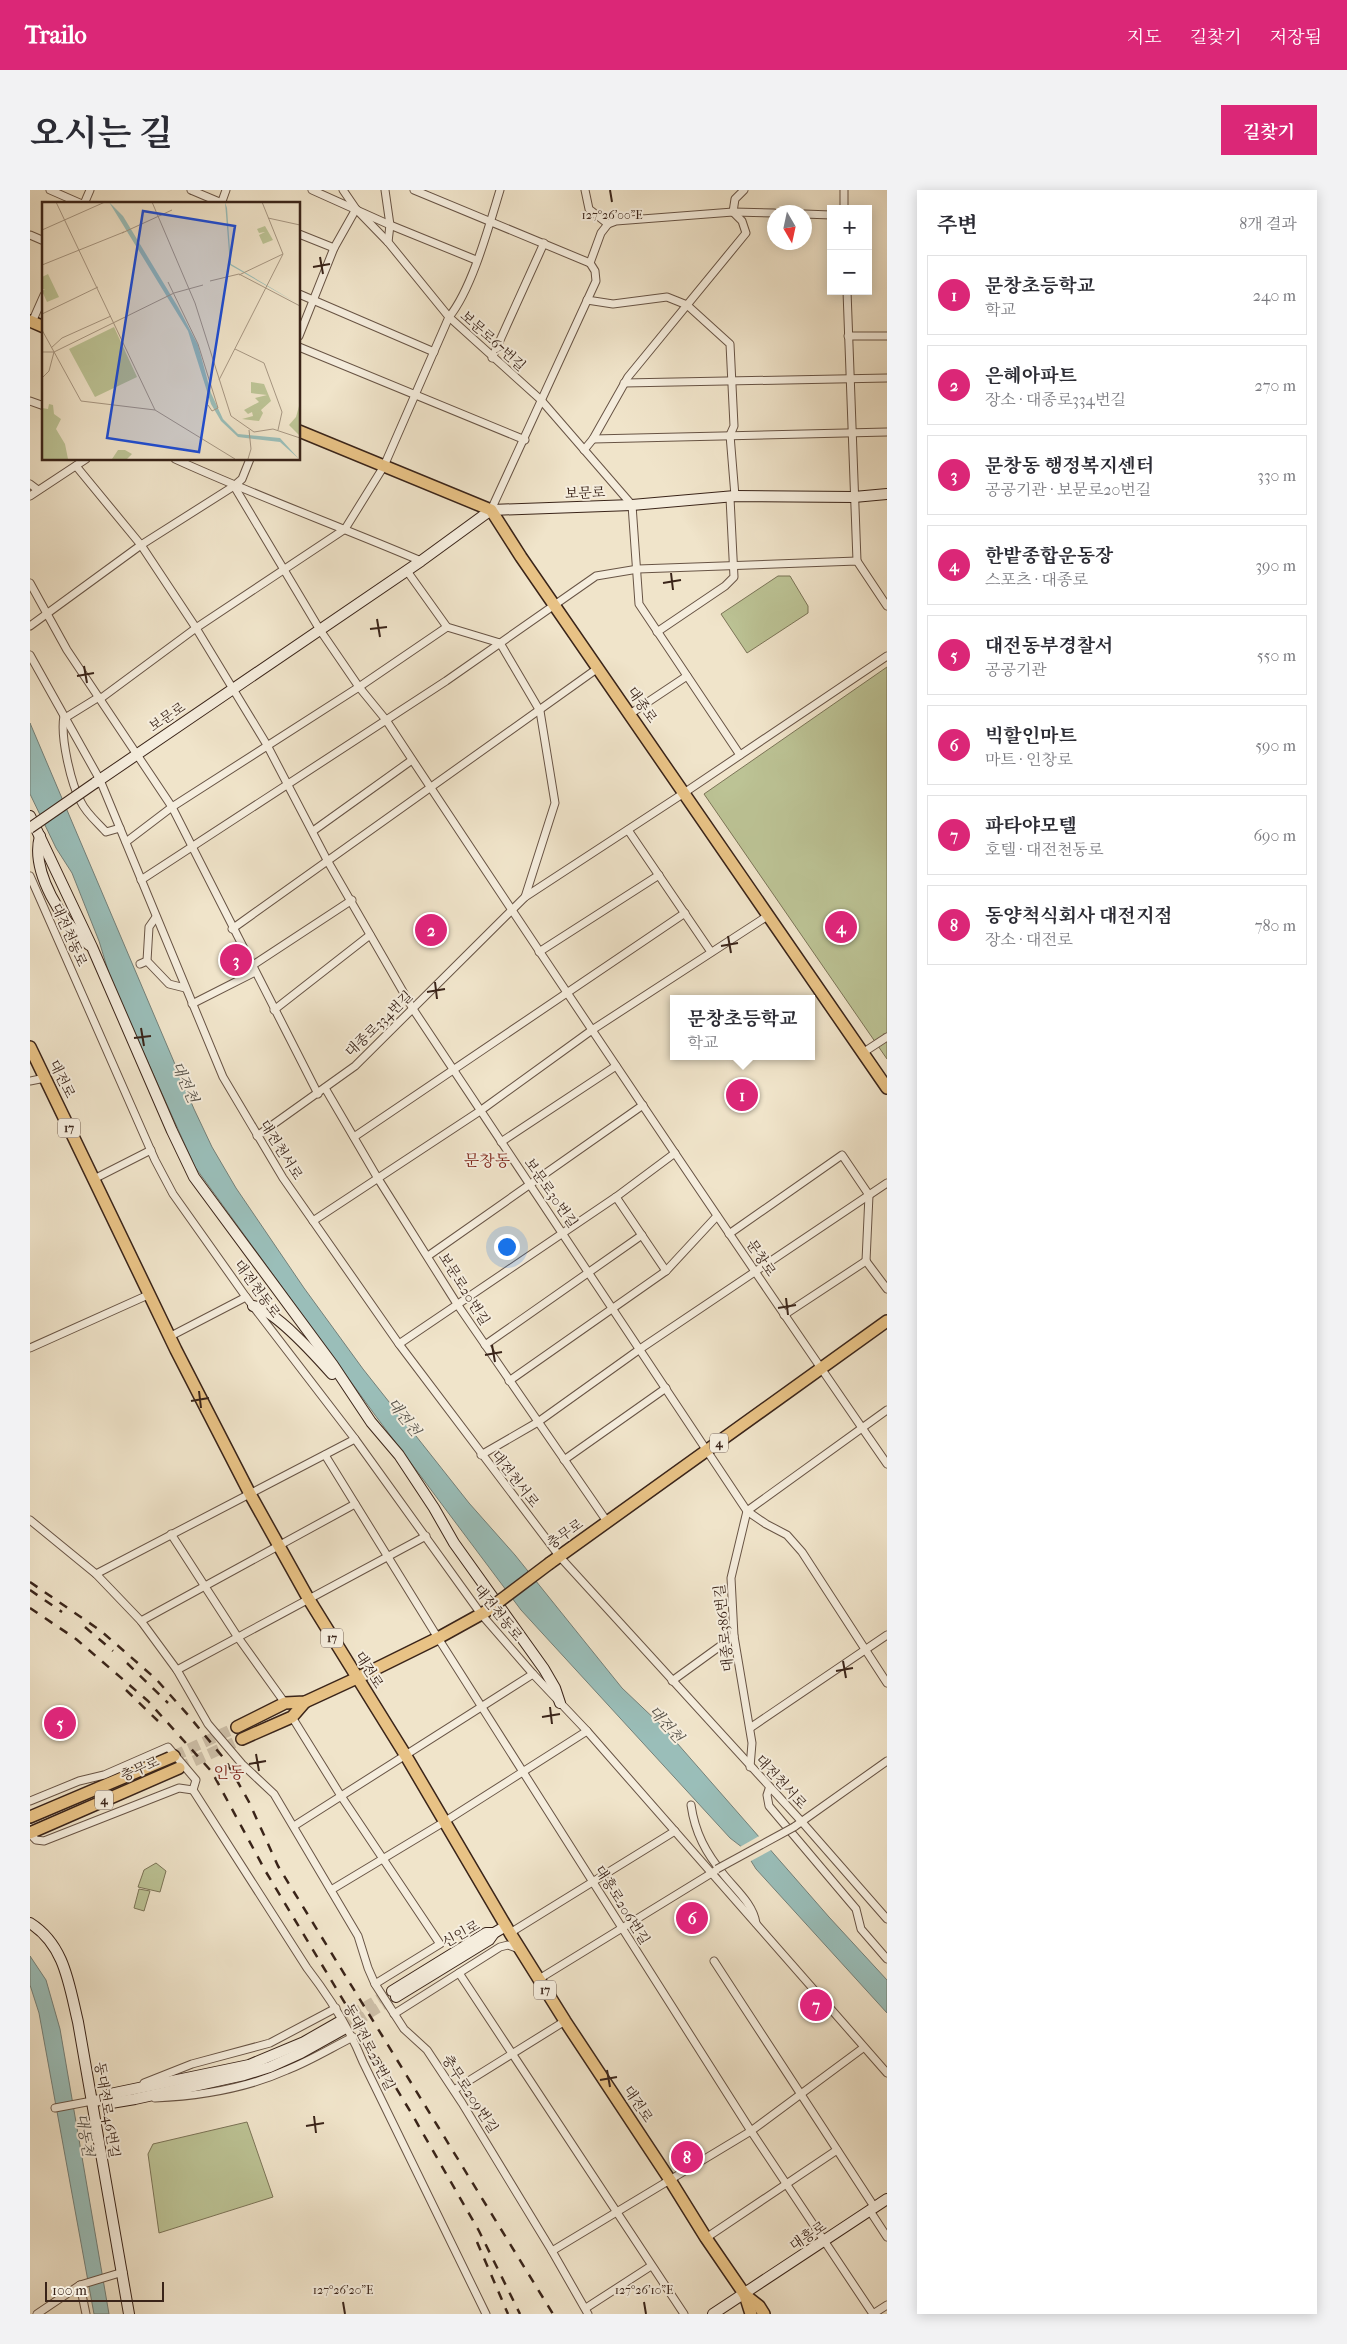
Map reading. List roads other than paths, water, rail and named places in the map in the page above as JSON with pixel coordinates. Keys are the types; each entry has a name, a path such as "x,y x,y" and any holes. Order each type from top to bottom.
{"main road":[{"path":"300,432 491,510"},
{"name":"보문로","path":"30,821 138,754 407,571 491,510 632,505 733,497 854,497 887,494"},
{"name":"대종로","path":"491,510 554,605 769,914 887,1088"},
{"path":"30,821 40,836 92,947 194,1177 353,1393 371,1422 399,1455 421,1487 454,1544 544,1670 555,1688 560,1703"},
{"path":"40,836 36,845 36,856 41,891 72,931 92,947"},
{"name":"대전로","path":"30,1047 169,1337 250,1494 308,1598 406,1756 564,2021 670,2180 706,2238 745,2295 764,2314"},
{"path":"253,1306 266,1311 353,1393"},
{"name":"충무로","path":"237,1727 285,1703 305,1702 357,1678 438,1638 483,1613 887,1321"},
{"name":"충무로","path":"242,1739 292,1717 305,1702"},
{"name":"충무로","path":"30,1817 174,1756"},
{"name":"충무로","path":"30,1834 179,1768"},
{"name":"동대전로46번길","path":"30,1923 44,1932 58,1952 78,2022 93,2101 118,2273 130,2314"},
{"name":"신인로","path":"394,1994 489,1940 494,1933 508,1929"},
{"path":"93,2101 110,2094 133,2094 249,2066 342,2026"},
{"name":"대흥로","path":"713,2314 745,2295 887,2199"},
{"name":"대전로","path":"745,2295 751,2314"}],"street":[{"path":"50,190 78,202"},
{"path":"84,202 90,190"},
{"path":"191,190 220,202"},
{"path":"222,202 226,190"},
{"path":"312,190 390,225 476,260"},
{"name":"보문로67번길","path":"343,190 356,209 388,242 449,317 492,358 541,400 632,505"},
{"path":"385,190 390,225 388,242"},
{"path":"414,190 491,220 590,263 595,271 596,281 588,300 491,510"},
{"path":"120,828 106,832 81,804 63,737 64,717 99,698 196,628 345,529 384,466 449,317 459,305 491,220 500,190"},
{"path":"585,190 589,208 608,224"},
{"path":"733,212 735,199 744,190"},
{"path":"844,190 844,205"},
{"path":"300,334 334,248 356,209"},
{"path":"584,450 593,439 624,383 746,233 742,221 733,212"},
{"path":"590,263 601,233 608,224 616,221 733,212 767,213"},
{"path":"812,214 827,214"},
{"path":"300,234 334,248"},
{"path":"30,235 42,239"},
{"path":"492,358 544,243"},
{"path":"300,294 434,352"},
{"path":"847,295 857,561 887,606"},
{"path":"588,300 613,304 667,297 687,305 730,344 734,426 730,435 734,577 725,586 657,632"},
{"path":"31,323 42,299"},
{"path":"848,336 887,336"},
{"path":"300,347 524,440"},
{"path":"624,383 887,378"},
{"path":"30,401 42,405"},
{"path":"593,439 887,432"},
{"path":"30,496 85,460"},
{"path":"178,460 234,486 421,561"},
{"path":"30,626 141,545 234,486 242,479 250,460"},
{"name":"보문로30번길","path":"76,466 141,545 196,628 266,745 327,860 352,900 413,1009 529,1184 563,1231 708,1452"},
{"path":"30,484 38,490"},
{"path":"234,486 320,630"},
{"path":"632,505 639,604 740,755"},
{"path":"141,880 386,720 596,576 638,569 733,564 857,561"},
{"path":"407,571 447,627 500,643 540,710 555,803 525,897"},
{"path":"30,583 67,650 172,807 232,929 318,1094"},
{"path":"126,842 172,807 359,687 447,627"},
{"name":"문창로","path":"320,630 359,687 386,720 674,1154 887,1464"},
{"name":"대전천서로","path":"30,655 64,717 120,828 223,1077 257,1136 313,1221 399,1344 481,1455 560,1556 802,1822 887,1919"},
{"name":"대종로334번길","path":"257,1136 355,1066 525,897 684,793 887,656"},
{"path":"232,929 598,668"},
{"path":"630,714 687,676"},
{"path":"313,832 412,760"},
{"path":"628,830 711,952"},
{"path":"539,952 659,875"},
{"name":"대전천동로","path":"30,876 41,891 151,1150 173,1194 253,1306 355,1439 483,1613 533,1674 587,1731 675,1832 714,1871 756,1924 863,2048 887,2073"},
{"path":"192,1004 254,968 352,900"},
{"path":"354,1137 684,913"},
{"path":"313,1221 377,1177 480,1111 592,1030 769,914"},
{"path":"156,917 149,927 144,962 169,984 185,988"},
{"path":"274,1010 370,935"},
{"path":"864,1052 887,1037"},
{"path":"501,1142 616,1066"},
{"path":"30,1081 45,1078"},
{"name":"보문로20번길","path":"325,1088 377,1177 457,1304 608,1522"},
{"path":"428,1256 643,1105"},
{"path":"94,1179 151,1150"},
{"path":"399,1344 563,1231 616,1197 674,1154"},
{"path":"729,1234 842,1155 869,1195 866,1261 887,1289"},
{"path":"481,1455 538,1422 640,1349 887,1183"},
{"path":"616,1197 666,1271"},
{"path":"509,1381 666,1271 717,1216"},
{"path":"485,1345 642,1235"},
{"path":"784,1315 866,1261"},
{"path":"30,1348 148,1295"},
{"path":"169,1337 246,1296"},
{"path":"564,1460 666,1388"},
{"path":"747,1511 887,1410"},
{"path":"96,1574 355,1439"},
{"path":"708,1452 747,1511 787,1535 802,1552 887,1683"},
{"path":"325,1455 438,1638"},
{"path":"141,1621 355,1504"},
{"name":"대종로386번길","path":"747,1511 731,1578 734,1636 750,1728 752,1754 750,1767"},
{"name":"충무로209번길","path":"30,1520 96,1574 141,1621 177,1670 208,1724 242,1764 274,1794 358,1936 375,1984 404,2029 427,2050 454,2090 587,2311"},
{"path":"172,1534 237,1636 285,1703"},
{"path":"177,1670 237,1636 426,1536"},
{"path":"750,1728 887,1635"},
{"path":"672,1681 734,1636"},
{"name":"대흥로206번길","path":"438,1638 785,2184 873,2314"},
{"path":"294,1826 533,1674"},
{"path":"292,1717 341,1796 440,1944 375,1984"},
{"path":"331,1890 444,1822 587,1731"},
{"path":"30,1801 79,1781 104,1775 168,1746 196,1780 193,1790 179,1788 44,1841 36,1840 30,1834"},
{"path":"539,1980 714,1871 802,1822 887,1762"},
{"path":"770,1788 767,1795 769,1806 856,1909 861,1929 887,1959"},
{"name":"동대전로22번길","path":"193,1790 353,2036 363,2062 486,2314"},
{"path":"691,1805 694,1824 700,1841 722,1873 751,1907 756,1924"},
{"path":"508,1929 593,1882 675,1832"},
{"path":"394,2014 500,1947 508,1945 520,1949"},
{"path":"714,1961 837,2150 887,2238"},
{"path":"459,1972 684,2314"},
{"path":"133,2094 192,2064 270,2043 336,2008"},
{"path":"454,2090 564,2021"},
{"path":"133,2094 200,2094 254,2082 300,2065 353,2036"},
{"path":"552,2251 751,2131 863,2048"},
{"path":"55,2108 93,2101"},
{"path":"706,2238 837,2150"},
{"path":"587,2311 651,2266"},
{"path":"37,2314 82,2285 118,2273"},
{"path":"82,2285 86,2314"},
{"path":"873,2314 887,2305"}],"water":[{"name":"대전천","path":"30,723 194,1109 212,1147 236,1188 304,1288 363,1369 469,1503 515,1555 622,1688 663,1727 829,1917 887,1980 887,2013 756,1869 743,1848 730,1838 521,1610 375,1415 195,1167 111,980 99,941 72,873 56,848 30,794"},
{"path":"30,1956 46,1980 60,2029 109,2314 94,2314 39,2013 30,1985"}],"tunnel":[{"path":"174,1756 237,1727"},
{"path":"179,1768 242,1739"},
{"path":"339,2022 392,1991"},
{"path":"344,2029 396,1997"}],"railway":[{"path":"30,1582 101,1631 156,1679 226,1761 249,1802 278,1866 553,2314"},
{"path":"30,1590 62,1612"},
{"path":"30,1608 76,1639 148,1701 212,1772 266,1872 413,2116 479,2231 520,2314"},
{"path":"85,1627 113,1651"},
{"path":"127,1663 168,1703"},
{"path":"126,1690 158,1721"},
{"path":"477,2242 508,2314"}],"place":[{"name":"한밭종합운동장","path":"841,927"},
{"name":"은혜아파트","path":"431,930"},
{"name":"문창동 행정복지센터","path":"236,960"},
{"name":"문창초등학교","path":"742,1095"},
{"name":"대전동부경찰서","path":"60,1723"},
{"name":"빅할인마트","path":"692,1918"},
{"name":"파타야모텔","path":"816,2005"},
{"name":"동양척식회사 대전지점","path":"687,2157"}],"district":[{"name":"문창동","path":"487,1160"},
{"name":"인동","path":"229,1772"}],"water label":[{"name":"대동천","path":"85,2135"}]}
